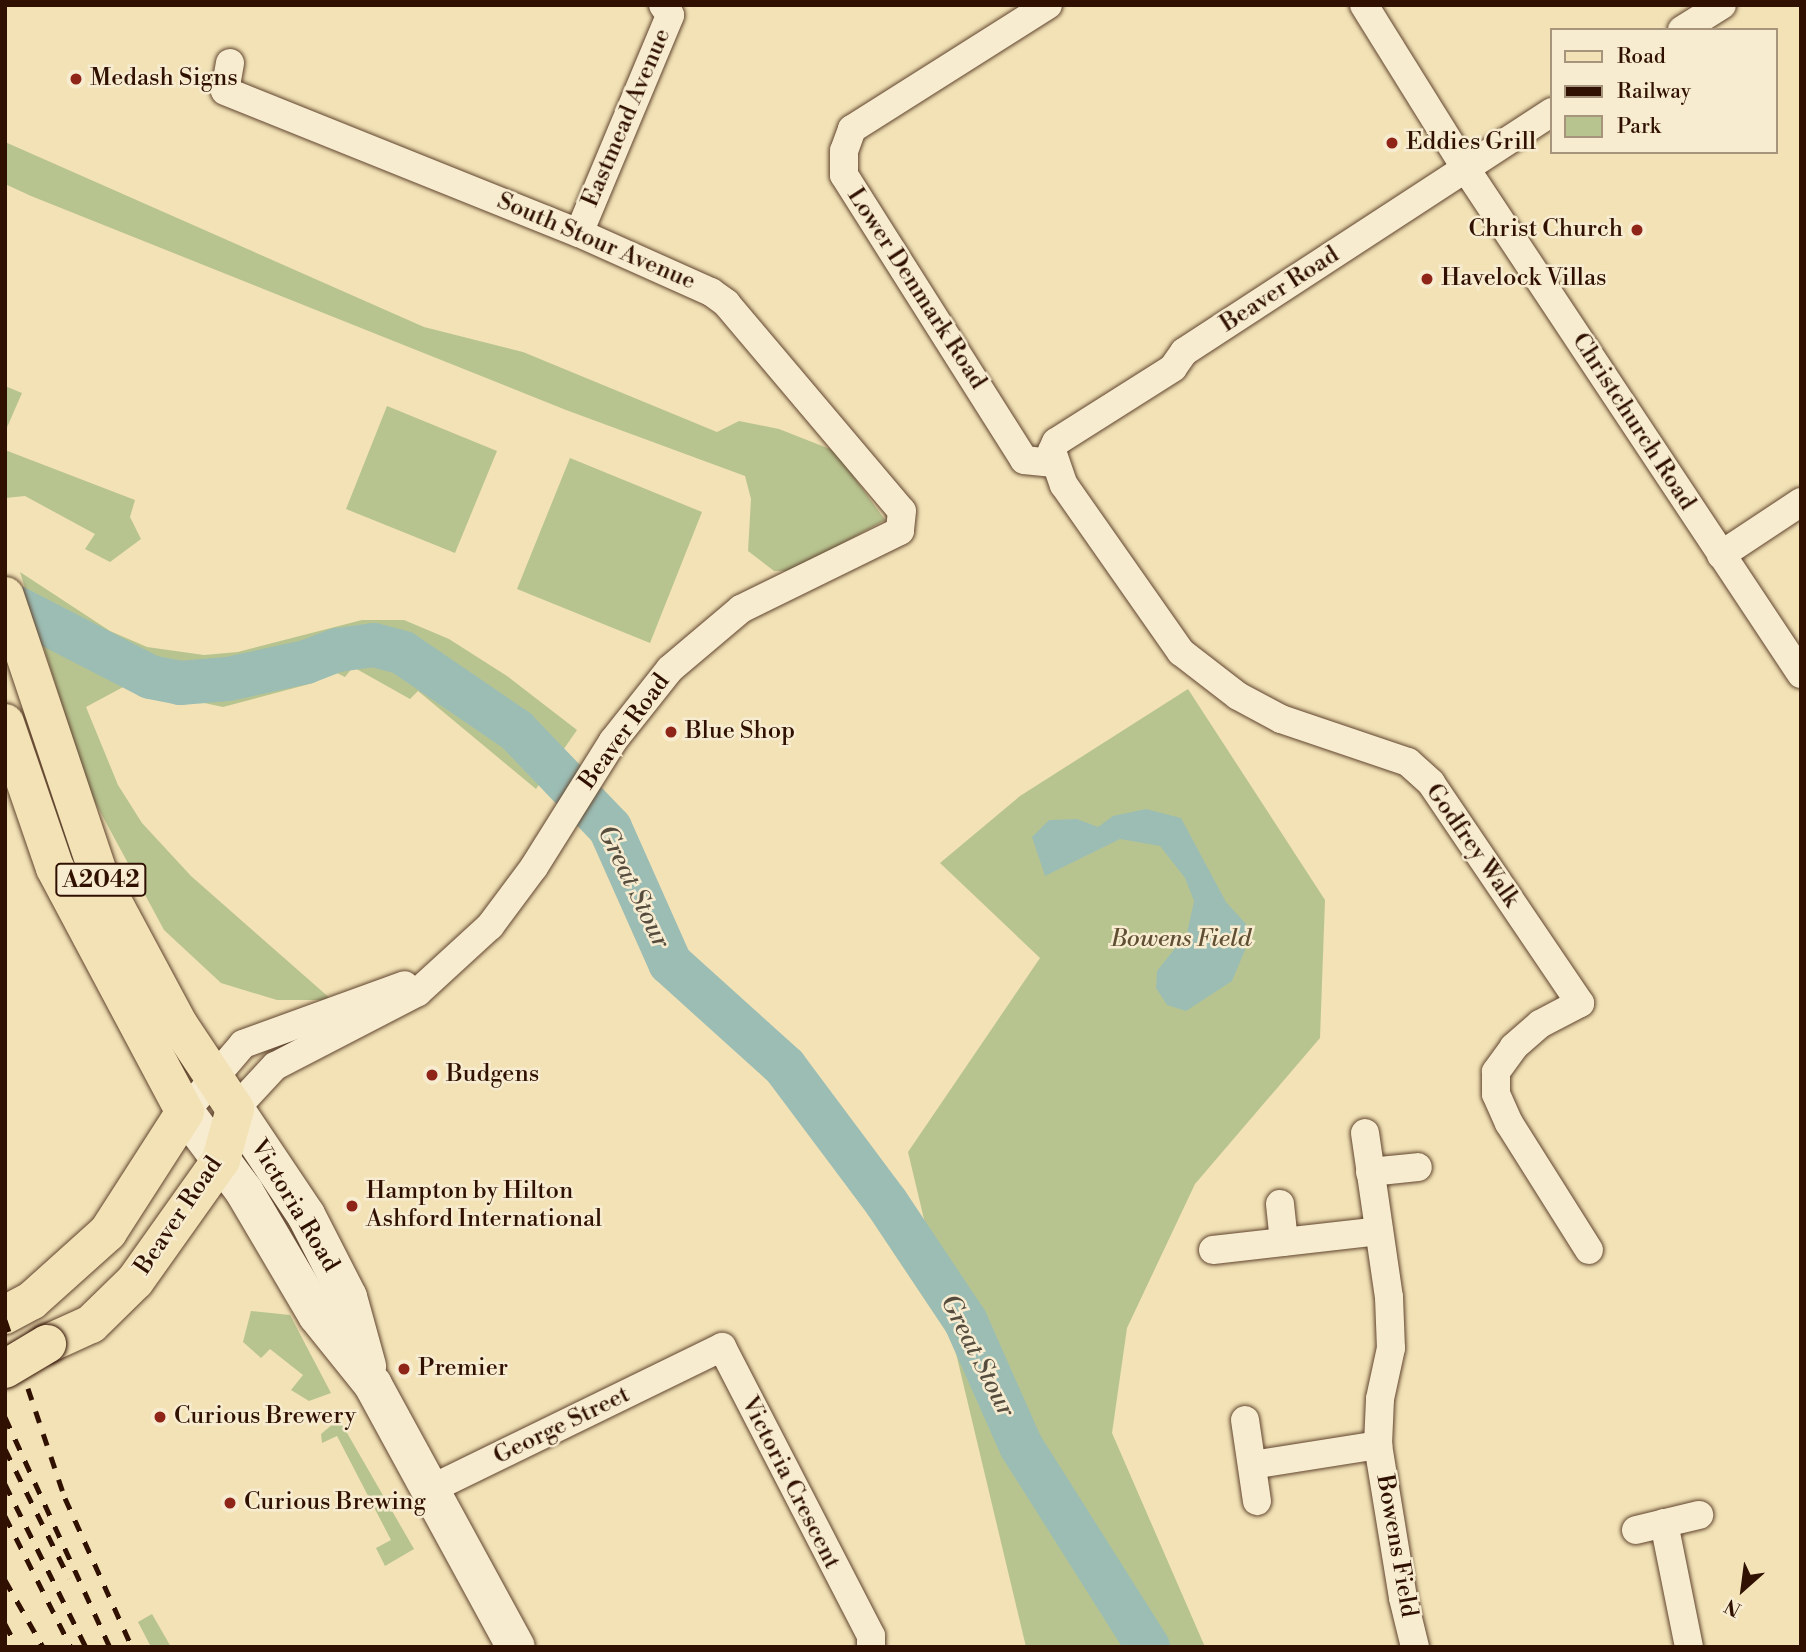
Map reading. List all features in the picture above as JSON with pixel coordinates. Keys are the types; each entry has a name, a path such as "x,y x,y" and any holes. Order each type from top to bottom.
{"main road":[{"name":"A2042","path":"5,596 99,876 212,1077"},
{"name":"A2042","path":"5,723 55,868 185,1112"},
{"path":"212,1077 234,1109"},
{"name":"Beaver Road","path":"5,1369 47,1344 92,1324 135,1281 221,1160 234,1109"},
{"name":"Beaver Road","path":"18,1308 108,1232 185,1112"}],"street":[{"name":"Eastmead Avenue","path":"579,233 670,15 663,5"},
{"name":"Lower Denmark Road","path":"1048,5 852,129 844,150 844,175 1024,460 1054,463"},
{"name":"Christchurch Road","path":"1364,5 1466,169 1801,674"},
{"path":"1685,28 1722,5"},
{"name":"South Stour Avenue","path":"230,63 225,91 579,233 711,292 726,303 895,501 902,511 902,523"},
{"name":"Beaver Road","path":"1054,463 1056,442 1173,368 1184,352 1550,114"},
{"name":"Godfrey Walk","path":"1054,463 1064,485 1181,652 1238,696 1281,719 1381,750 1408,762 1431,783 1580,1003 1540,1024 1514,1047 1496,1072 1496,1094 1509,1123 1589,1251"},
{"path":"1721,555 1801,502"},
{"name":"Beaver Road","path":"234,1109 275,1066 418,992 465,950 521,886 649,693 722,624 741,609 889,538 902,523"},
{"name":"Beaver Road","path":"185,1112 212,1077 243,1044 404,986 465,950"},
{"name":"Victoria Road","path":"234,1109 306,1215 348,1297 373,1385"},
{"name":"Victoria Road","path":"185,1112 244,1191 317,1315 373,1385 516,1647"},
{"name":"Bowens Field","path":"1365,1133 1379,1231 1391,1348 1380,1399 1378,1445 1403,1598 1415,1647"},
{"path":"1370,1172 1418,1167"},
{"path":"1280,1204 1284,1242"},
{"path":"1213,1250 1379,1231"},
{"name":"Victoria Crescent","path":"693,1362 722,1347 870,1636 871,1647"},
{"name":"George Street","path":"431,1489 693,1362"},
{"path":"1245,1420 1257,1501"},
{"name":"Bowens Field","path":"1252,1465 1378,1445"},
{"path":"1636,1530 1699,1515"},
{"path":"1664,1523 1689,1647"}],"green space":[{"path":"5,142 424,327 523,352 717,432 739,421 779,429 835,451 885,520 792,571 774,571 748,551 751,499 745,476 566,410 31,196 5,184"},
{"path":"5,386 22,393 5,432"},
{"path":"387,406 497,451 455,553 346,509"},
{"path":"5,450 135,500 130,517 141,539 110,562 85,549 95,534 25,496 5,498"},
{"path":"570,458 702,512 650,643 517,589"},
{"path":"20,572 110,631 147,647 204,655 238,652 362,620 404,620 449,639 507,676 577,730 536,789 418,691 410,699 353,667 345,677 335,672 313,683 223,707 125,686 86,707 118,785 142,823 191,876 332,1000 277,1000 221,983 164,930 89,791"},
{"name":"Bowens Field","path":"1188,689 1325,900 1320,1038 1195,1184 1127,1328 1112,1433 1205,1647 1026,1647 908,1152 1040,958 940,863 1020,796"},
{"path":"251,1311 290,1315 331,1393 309,1401 291,1390 303,1375 270,1349 261,1358 243,1342"},
{"path":"339,1419 414,1549 385,1566 376,1548 391,1540 337,1436 322,1443 321,1434"},
{"path":"152,1614 171,1647 151,1647 138,1622"}],"water":[{"path":"1146,809 1181,818 1226,902 1246,924 1245,950 1232,981 1186,1011 1167,1005 1156,988 1157,971 1187,933 1194,901 1185,878 1160,846 1120,839 1045,876 1032,837 1049,820 1077,819 1098,827 1113,816"}],"waterway":[{"name":"Great Stour","path":"5,602 150,677 180,683 228,679 306,662 338,650 374,645 403,653 516,730 610,828 670,963 785,1067 886,1202 966,1322 1021,1446 1148,1647"}],"railway":[{"path":"5,1320 65,1498 132,1647"},
{"path":"5,1417 110,1647"},
{"path":"5,1449 69,1578"},
{"path":"5,1484 86,1647"},
{"path":"5,1516 71,1647"},
{"path":"5,1580 43,1647"},
{"path":"5,1624 17,1647"}],"place":[{"name":"Medash Signs","path":"76,79"},
{"name":"Eddies Grill","path":"1392,143"},
{"name":"Christ Church","path":"1637,230"},
{"name":"Havelock Villas","path":"1427,279"},
{"name":"Blue Shop","path":"671,732"},
{"name":"Budgens","path":"432,1075"},
{"name":"Hampton by Hilton Ashford International","path":"352,1206"},
{"name":"Premier","path":"404,1369"},
{"name":"Curious Brewery","path":"160,1417"},
{"name":"Curious Brewing","path":"230,1503"}]}
